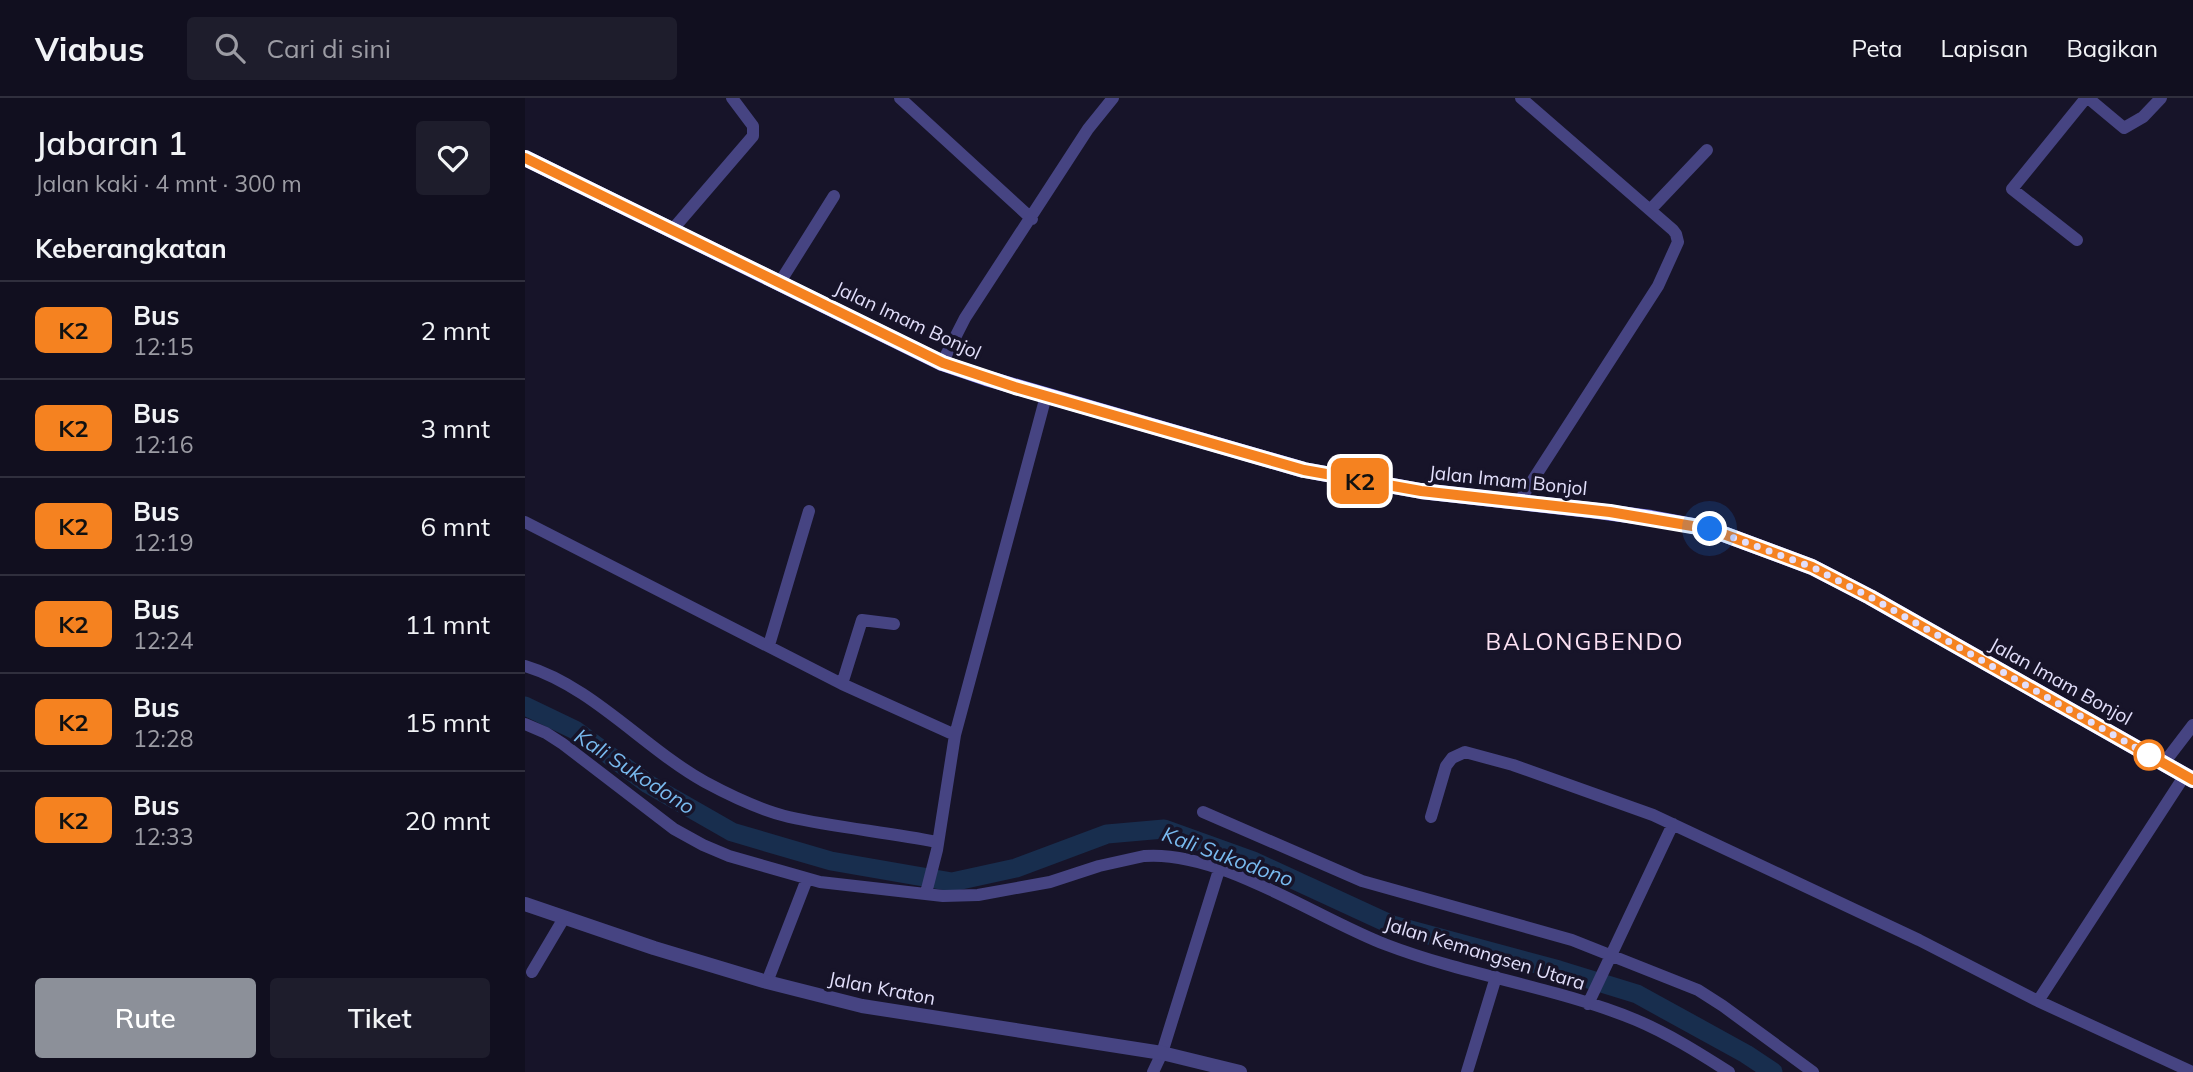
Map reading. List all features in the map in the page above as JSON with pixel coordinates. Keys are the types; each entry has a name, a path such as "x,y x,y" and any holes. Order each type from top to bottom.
{"main road":[{"name":"Jalan Imam Bonjol","path":"525,158 943,363 1046,396 1304,470 1377,485 1651,518 1710,529 1812,567 1870,597 2189,777"}],"street":[{"path":"673,229 753,136 753,126 732,98"},
{"path":"900,98 1032,219"},
{"path":"943,363 961,325 1088,130 1113,98"},
{"path":"1518,503 1658,286 1678,242 1676,233 1521,98"},
{"path":"2077,240 2012,188 2087,98 2124,128 2143,117 2161,98"},
{"path":"1650,210 1707,150"},
{"path":"780,282 834,195"},
{"path":"927,888 937,846 954,735 1046,396"},
{"path":"769,645 809,511"},
{"path":"525,522 842,684 954,735"},
{"path":"842,684 862,620 894,624"},
{"path":"525,666 543,671 570,686 677,764 736,798 788,816 937,846"},
{"name":"Jalan Kemangsen Utara","path":"525,724 563,744 666,823 703,845 729,856 807,879 927,888 943,896 967,895 1050,882 1099,866 1144,856 1182,859 1219,870 1274,892 1387,945 1424,958 1590,1000 1654,1028 1729,1072"},
{"path":"2164,763 2193,725"},
{"path":"1431,817 1446,766 1451,758 1465,752 1513,765 1673,824 1919,940 2038,1001 2192,1072"},
{"path":"2038,1001 2189,777"},
{"path":"1203,812 1362,881 1517,923 1594,948 1607,961 1708,995 1813,1072"},
{"path":"1590,1000 1673,824"},
{"path":"1153,1072 1162,1053 1219,870"},
{"path":"767,982 807,879"},
{"name":"Jalan Kraton","path":"525,904 767,982 862,1006 1162,1053 1240,1072"},
{"path":"532,972 564,918"},
{"path":"1467,1072 1496,977"}],"waterway":[{"name":"Kali Sukodono","path":"525,706 575,730 648,784 732,832 831,861 952,882 1016,868 1107,834 1164,829 1253,861 1392,925 1637,994 1746,1054 1773,1072"}],"bus line":[{"name":"K2","path":"525,158 943,363 1001,383 1304,470 1377,485 1651,518 1710,529 1812,567 1870,597 2193,780"}],"district":[{"name":"BALONGBENDO","path":"1585,641"}],"route":[{"path":"1710,529 1812,567 2149,755"}]}
